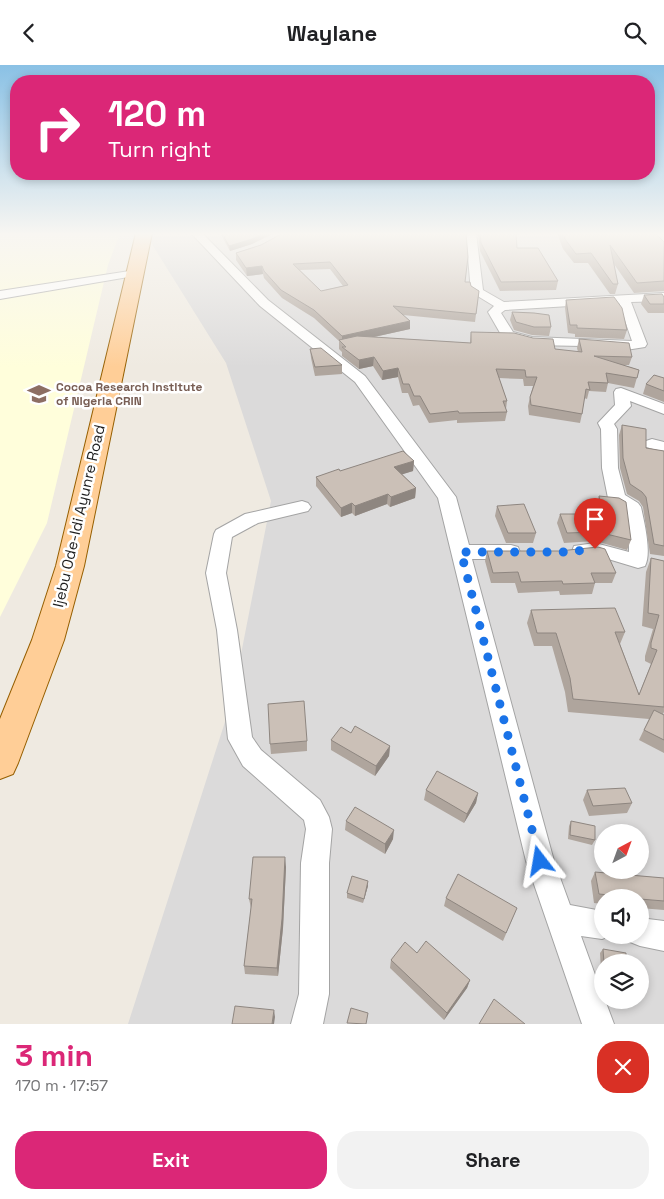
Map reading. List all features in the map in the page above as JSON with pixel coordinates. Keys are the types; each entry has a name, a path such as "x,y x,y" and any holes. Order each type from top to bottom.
{"main road":[{"name":"Ijebu Ode-Idi Ayunre Road","path":"0,763 48,640 70,566 135,278"}],"street":[{"path":"0,295 107,278"},
{"path":"243,278 264,303 360,379 447,497 540,861 598,1024"},
{"path":"475,278 477,292 502,306"},
{"path":"624,299 640,344 626,346 583,342 532,341 508,335 498,321 494,311 502,306 624,299 664,297"},
{"path":"638,561 638,538 632,507 617,499 610,468 606,423 624,406 621,392 664,409"},
{"path":"302,507 256,516 238,524 223,535 216,573 228,630 240,739 252,758 311,808 316,817 318,829 315,863 314,994 306,1024"},
{"path":"563,552 595,549 658,565"},
{"path":"461,552 531,552"},
{"path":"560,918 594,924"},
{"path":"649,933 664,936"}],"shaded area":[{"name":"Cocoa Research Institute of Nigeria CRIN","path":"0,278 105,278 47,523 0,617"},
{"path":"173,278 664,278 664,1024 128,1024 232,700 271,501 226,363"}],"building":[{"path":"270,278 307,278 321,291 348,285 342,278 466,278 465,282 470,282 471,286 479,291 476,314 393,306 410,321 342,336 314,310 281,290"},
{"path":"499,278 556,278 558,281 501,282"},
{"path":"609,278 617,278 618,284 613,284"},
{"path":"633,278 664,278 664,281 637,283"},
{"path":"662,294 664,304 650,304 644,295"},
{"path":"614,297 622,308 627,330 577,328 577,325 570,325 566,300"},
{"path":"512,312 549,315 551,327 534,327 516,322"},
{"path":"471,332 514,333 533,338 553,339 555,349 582,352 579,339 629,343 632,357 594,356 639,370 637,378 606,373 608,383 588,382 590,390 586,389 582,414 531,405 530,397 537,377 526,377 525,370 496,369 507,401 503,401 507,412 459,413 458,411 430,414 420,396 414,396 409,384 403,384 398,368 383,371 374,357 359,360 342,347 346,347 339,340 357,336 471,343"},
{"path":"321,348 342,365 315,367 310,349"},
{"path":"654,375 664,378 664,391 646,384"},
{"path":"622,425 646,429 646,448 664,451 664,546 654,544 646,497 630,484 623,458"},
{"path":"403,451 414,461 394,467 416,488 391,497 388,494 355,506 352,503 341,508 316,477 339,469 340,471"},
{"path":"599,496 619,498 626,502 631,540 598,532 567,533 560,514 602,514"},
{"path":"524,504 536,533 508,533 497,506"},
{"path":"598,547 605,549 616,573 591,573 595,583 563,584 562,581 521,582 518,572 493,573 487,551 559,551"},
{"path":"651,558 664,561 664,707 573,699 570,678 556,633 537,633 531,610 615,608 625,632 615,632 639,695 657,650 651,648 651,643 659,615 648,613"},
{"path":"304,701 307,741 270,744 268,704"},
{"path":"654,710 664,715 664,740 644,730"},
{"path":"355,726 390,746 376,766 331,740 341,727 351,733"},
{"path":"437,771 478,793 467,814 426,790"},
{"path":"625,788 632,803 593,806 587,790"},
{"path":"355,807 394,830 385,844 346,821"},
{"path":"571,821 594,826 594,840 570,835"},
{"path":"253,857 285,857 277,968 244,966 252,899 249,899"},
{"path":"458,874 517,908 506,933 446,898"},
{"path":"352,876 368,881 364,899 347,893"},
{"path":"649,877 664,878 664,901 649,900 649,889 598,889 596,879 649,879"},
{"path":"426,941 470,980 447,1013 391,960 405,942 417,953"},
{"path":"603,949 626,953 626,954 603,954"},
{"path":"494,999 525,1024 479,1024"},
{"path":"235,1006 274,1010 272,1024 232,1024"},
{"path":"351,1008 368,1013 366,1024 347,1023"}],"place":[{"name":"Cocoa Research Institute of Nigeria CRIN","path":"39,394"}],"route":[{"path":"540,861 461,552 577,552 595,549"}]}
